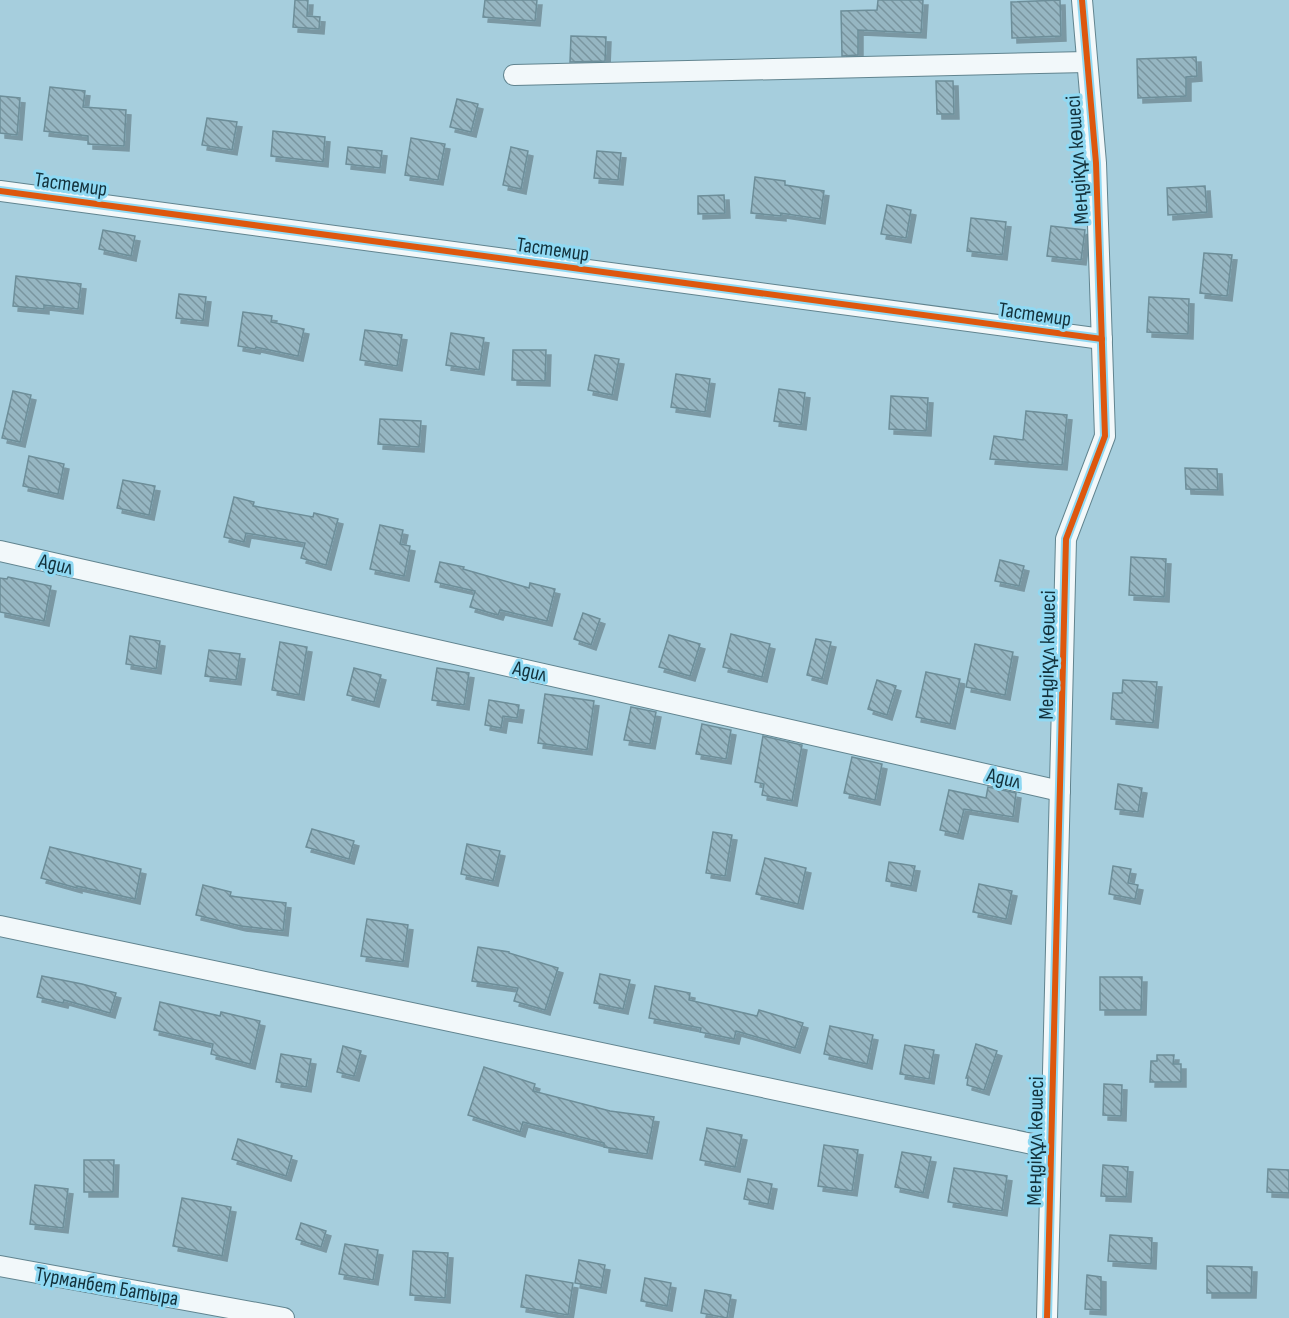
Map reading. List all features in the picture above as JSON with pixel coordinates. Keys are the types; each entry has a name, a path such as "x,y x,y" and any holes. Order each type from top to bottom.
{"street":[{"name":"Меңдіқұл көшесі","path":"1047,1318 1066,539 1105,436 1096,163 1082,0"},
{"path":"514,75 1087,62"},
{"name":"Тастемир","path":"0,191 1102,339"},
{"name":"Адил","path":"0,551 1060,791"},
{"path":"0,926 1051,1148"},
{"name":"Турманбет Батыра","path":"0,1266 284,1318"}],"building":[{"path":"295,0 308,0 307,16 320,17 319,29 293,27"},
{"path":"485,0 537,0 535,21 483,17"},
{"path":"878,0 923,0 921,33 858,30 858,55 842,56 841,11 877,10"},
{"path":"1060,0 1061,36 1012,38 1011,2"},
{"path":"571,36 606,37 605,61 570,62"},
{"path":"1196,57 1197,76 1186,77 1186,96 1138,98 1137,59"},
{"path":"936,81 953,81 954,114 937,114"},
{"path":"50,87 85,91 83,107 126,110 124,146 88,144 88,136 44,131"},
{"path":"0,96 20,98 17,135 0,133"},
{"path":"457,99 478,104 471,132 450,127"},
{"path":"207,118 237,122 232,150 202,145"},
{"path":"273,131 325,137 323,162 271,156"},
{"path":"411,138 445,144 438,180 405,175"},
{"path":"348,147 382,151 380,168 346,164"},
{"path":"511,147 528,151 521,189 503,185"},
{"path":"597,151 621,153 618,180 594,178"},
{"path":"755,177 785,181 785,185 824,191 820,219 781,213 781,216 751,213"},
{"path":"1205,186 1207,212 1168,215 1167,188"},
{"path":"724,195 725,213 698,214 698,196"},
{"path":"887,205 911,210 906,238 881,234"},
{"path":"971,218 1006,222 1002,255 967,251"},
{"path":"1051,226 1085,230 1081,260 1047,256"},
{"path":"103,230 135,236 131,256 99,249"},
{"path":"1204,253 1232,255 1227,296 1200,293"},
{"path":"16,276 81,284 78,309 44,305 44,309 13,306"},
{"path":"179,294 206,297 203,321 176,318"},
{"path":"1149,297 1189,299 1188,334 1147,332"},
{"path":"243,312 272,316 271,322 304,329 298,356 256,347 255,349 238,346"},
{"path":"365,330 402,335 397,366 360,360"},
{"path":"451,333 484,338 479,370 446,365"},
{"path":"513,350 546,350 545,381 512,380"},
{"path":"595,355 619,359 612,395 588,390"},
{"path":"676,374 710,379 705,412 671,407"},
{"path":"779,389 805,393 801,425 774,421"},
{"path":"13,391 31,395 20,442 2,438"},
{"path":"891,396 928,398 926,431 889,429"},
{"path":"1026,411 1067,415 1062,465 990,459 994,436 1023,440"},
{"path":"380,419 421,421 419,447 378,444"},
{"path":"29,456 64,464 58,494 23,486"},
{"path":"1185,468 1217,469 1218,490 1186,489"},
{"path":"123,480 155,486 149,515 117,508"},
{"path":"234,497 254,502 253,506 313,517 314,513 338,519 326,565 301,558 305,543 246,533 244,542 224,537"},
{"path":"380,525 403,530 400,544 410,546 404,576 370,569"},
{"path":"1131,557 1166,559 1164,597 1129,595"},
{"path":"1000,560 1024,566 1019,586 995,581"},
{"path":"440,562 464,567 463,569 529,588 530,583 555,589 547,621 500,610 498,615 470,607 475,591 435,582"},
{"path":"8,577 51,586 44,621 0,612 0,578 7,579"},
{"path":"583,613 600,619 591,645 574,639"},
{"path":"731,634 770,644 762,677 723,667"},
{"path":"669,635 700,644 690,676 659,667"},
{"path":"130,636 160,641 156,669 126,664"},
{"path":"816,639 831,642 822,679 807,675"},
{"path":"280,642 307,647 299,695 272,690"},
{"path":"975,644 1013,652 1005,695 966,687"},
{"path":"209,650 240,654 236,680 205,676"},
{"path":"354,668 381,675 374,702 347,695"},
{"path":"437,668 469,673 464,705 432,700"},
{"path":"926,672 960,679 950,724 916,717"},
{"path":"877,680 896,686 887,715 868,709"},
{"path":"1123,680 1157,682 1153,723 1111,719 1113,693 1122,693"},
{"path":"545,694 594,701 587,750 538,743"},
{"path":"489,700 519,705 517,718 503,716 501,728 485,725"},
{"path":"631,707 656,712 650,744 624,740"},
{"path":"702,724 731,730 726,759 696,754"},
{"path":"763,736 802,745 792,801 762,795 764,784 755,782"},
{"path":"852,757 882,764 875,800 844,793"},
{"path":"1118,784 1142,788 1138,812 1115,809"},
{"path":"988,787 1016,793 1013,817 964,809 958,834 940,830 949,790 986,798"},
{"path":"312,829 354,841 349,859 306,847"},
{"path":"713,832 732,835 725,876 706,873"},
{"path":"467,844 500,851 493,881 461,874"},
{"path":"50,847 141,869 135,899 77,886 77,888 41,878"},
{"path":"765,858 806,868 798,904 756,894"},
{"path":"889,862 915,866 911,886 886,881"},
{"path":"1113,866 1131,869 1128,883 1138,885 1135,899 1109,894"},
{"path":"979,884 1012,891 1006,919 973,912"},
{"path":"203,885 231,892 230,896 286,903 283,931 241,926 196,915"},
{"path":"367,919 408,925 403,962 361,956"},
{"path":"478,947 509,952 558,968 545,1010 514,1001 518,988 472,981"},
{"path":"600,974 630,980 623,1009 594,1003"},
{"path":"42,976 116,993 110,1013 64,1000 63,1003 37,997"},
{"path":"1100,977 1142,977 1141,1010 1100,1010"},
{"path":"655,986 690,993 689,1000 757,1016 759,1010 803,1023 795,1048 736,1031 734,1039 700,1032 701,1028 649,1018"},
{"path":"160,1002 220,1016 221,1012 260,1021 250,1064 211,1054 213,1044 154,1030"},
{"path":"830,1026 873,1035 867,1064 824,1054"},
{"path":"976,1044 997,1051 984,1090 967,1085 968,1078 966,1078"},
{"path":"905,1045 934,1050 929,1079 900,1074"},
{"path":"343,1046 361,1051 354,1076 337,1072"},
{"path":"281,1054 311,1059 306,1087 276,1082"},
{"path":"1157,1055 1174,1055 1173,1064 1181,1064 1181,1082 1150,1082 1151,1061 1157,1061"},
{"path":"484,1067 535,1084 533,1091 610,1111 654,1117 647,1154 604,1147 604,1143 523,1122 520,1132 468,1115"},
{"path":"1104,1084 1122,1085 1121,1116 1103,1115"},
{"path":"707,1128 742,1135 735,1167 700,1160"},
{"path":"238,1139 292,1156 286,1176 232,1159"},
{"path":"824,1145 858,1150 852,1191 818,1186"},
{"path":"902,1152 931,1157 923,1193 895,1187"},
{"path":"84,1160 114,1160 113,1192 84,1192"},
{"path":"1103,1165 1128,1167 1126,1197 1101,1196"},
{"path":"954,1168 1007,1176 1002,1211 948,1202"},
{"path":"1268,1169 1289,1170 1289,1193 1267,1192"},
{"path":"748,1179 772,1184 768,1204 744,1199"},
{"path":"35,1185 68,1189 63,1228 30,1224"},
{"path":"182,1198 231,1207 222,1256 173,1246"},
{"path":"301,1223 326,1231 321,1247 296,1239"},
{"path":"1110,1235 1152,1238 1151,1264 1108,1261"},
{"path":"345,1244 378,1250 373,1280 339,1274"},
{"path":"413,1251 448,1253 445,1298 410,1295"},
{"path":"579,1260 605,1265 601,1288 575,1283"},
{"path":"1207,1266 1252,1267 1251,1293 1207,1293"},
{"path":"526,1275 573,1283 568,1315 521,1307"},
{"path":"1087,1275 1101,1277 1101,1310 1085,1309"},
{"path":"645,1278 671,1283 667,1306 641,1301"},
{"path":"705,1290 731,1295 727,1318 701,1313"}],"cycle path":[{"path":"1047,1318 1066,539 1105,436 1096,163 1082,0"},
{"path":"0,191 1102,339"}]}
